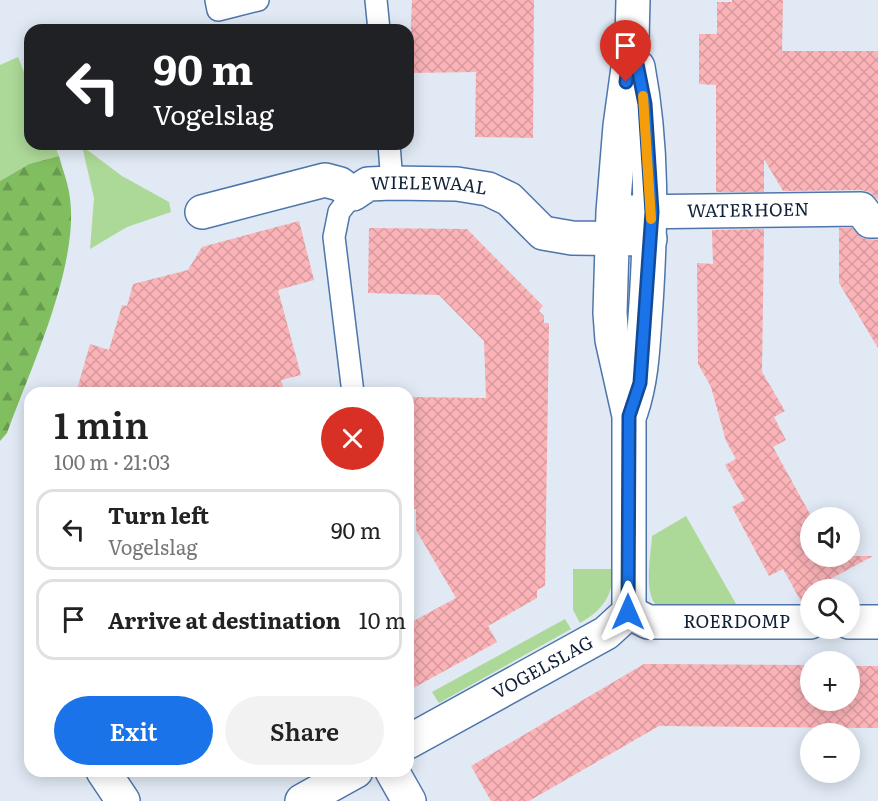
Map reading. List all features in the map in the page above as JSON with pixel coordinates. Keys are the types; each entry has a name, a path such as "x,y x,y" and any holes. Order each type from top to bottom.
{"street":[{"path":"628,612 629,416 612,340 612,226 620,126 632,39 633,0"},
{"path":"629,416 640,383 651,225 645,104 632,39"},
{"name":"WIELEWAAL","path":"202,212 325,180 340,184 353,194 368,184 392,183 456,184 488,189 509,199 543,233 572,238 612,226 651,225"},
{"name":"WATERHOEN","path":"651,225 861,209 870,222 878,221"},
{"name":"ROERDOMP","path":"628,612 648,622 800,622"},
{"name":"VOGELSLAG","path":"414,739 606,633 628,612"},
{"path":"860,622 878,622"},
{"path":"107,777 123,801"},
{"path":"302,801 345,777"},
{"path":"396,777 410,801"}],"lane":[{"path":"216,0 218,10 258,0"},
{"path":"376,0 378,24"},
{"path":"389,150 392,183"},
{"path":"353,194 339,212 334,237 353,387"}],"green space":[{"path":"18,57 24,72 24,150 56,150 59,156 29,164 0,181 0,65"},
{"path":"83,150 87,150 122,176 169,202 171,212 127,227 90,249 94,198"},
{"path":"59,156 69,192 71,219 68,249 61,281 41,346 7,433 0,441 0,181 29,164"},
{"path":"686,516 740,611 657,606 653,600 649,583 652,536"},
{"path":"573,569 613,569 609,595 595,613 580,623 573,610"},
{"path":"565,619 571,629 439,703 432,692"}],"building":[{"path":"412,0 534,0 533,138 475,137 476,72 414,73 414,24 411,24"},
{"path":"732,0 783,0 782,51 878,51 878,200 870,192 861,190 783,191 764,159 764,192 716,192 716,85 699,84 699,34 717,34 717,2 732,2"},
{"path":"299,221 314,280 278,290 301,375 281,380 283,387 78,387 90,344 109,350 122,305 127,306 133,284 188,270 202,247"},
{"path":"369,228 467,229 543,306 539,311 544,316 544,323 549,323 545,586 537,590 537,598 488,626 497,642 414,688 414,621 456,598 416,530 414,397 486,398 484,341 439,295 368,293"},
{"path":"839,228 852,228 862,238 878,240 878,348 839,283"},
{"path":"764,229 762,372 785,411 774,417 786,440 773,447 806,507 800,507 800,567 853,567 830,579 800,579 800,599 783,569 769,576 732,507 745,500 725,465 736,459 726,441 711,387 698,364 697,263 713,264 712,230"},
{"path":"860,556 873,556 860,563"},
{"path":"644,664 800,665 800,711 860,711 860,666 878,666 878,728 860,728 860,723 800,723 800,727 659,726 529,801 491,801 471,766"}],"slow traffic":[{"path":"643,96 651,219"}],"route":[{"path":"626,82 632,39 645,104 652,212 640,383 629,416 628,612"}]}
